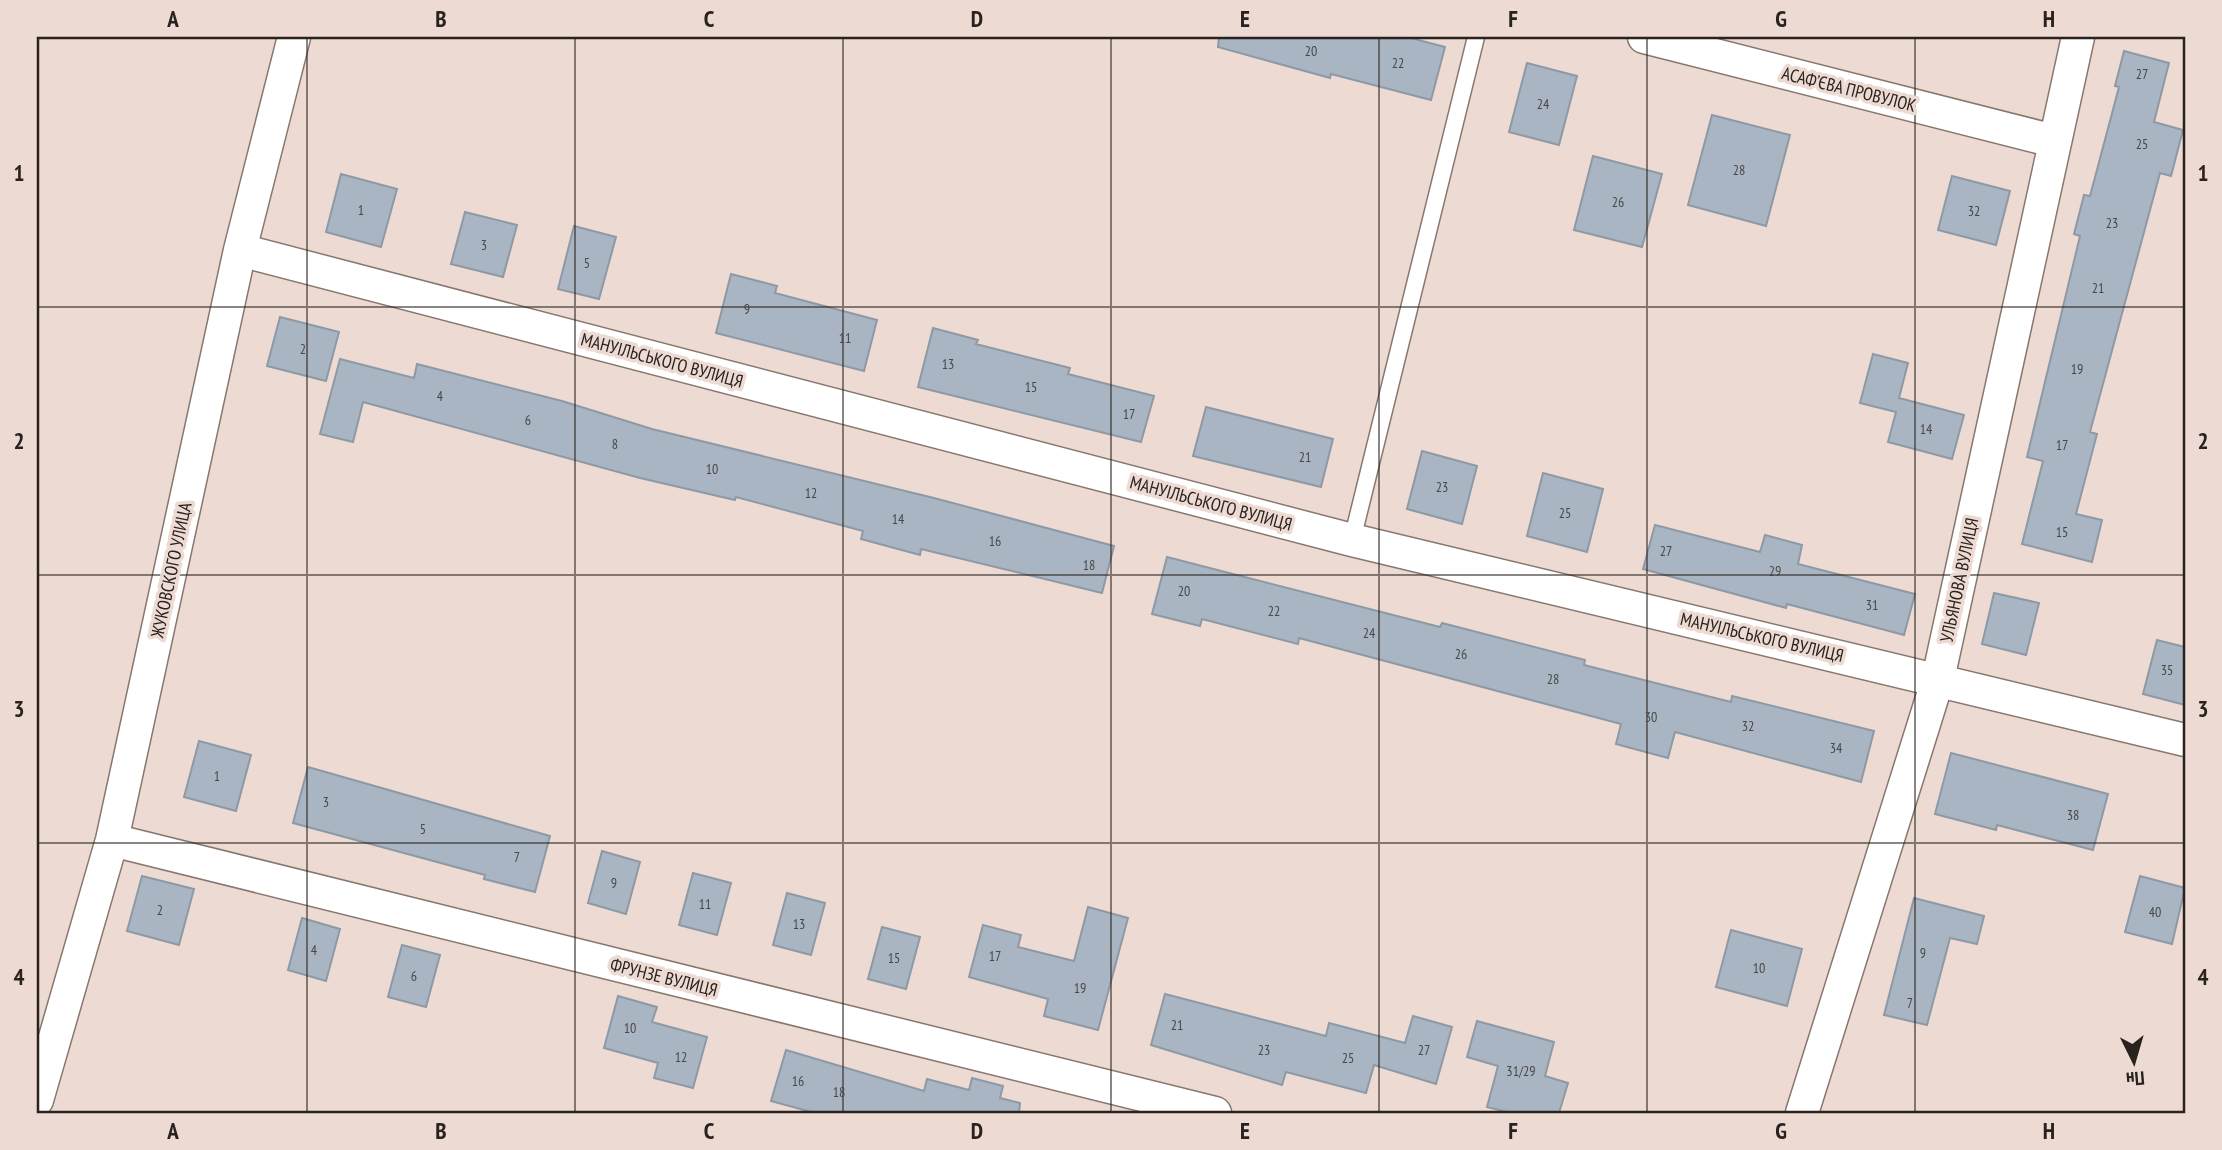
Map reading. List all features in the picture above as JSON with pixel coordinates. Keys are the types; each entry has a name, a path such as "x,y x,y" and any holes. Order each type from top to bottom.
{"street":[{"name":"ЖУКОВСКОГО УЛИЦА","path":"37,1100 112,840 240,250 294,37"},
{"name":"АСАФ’ЄВА ПРОВУЛОК","path":"1644,37 2054,141"},
{"name":"УЛЬЯНОВА ВУЛИЦЯ","path":"1802,1113 1938,679 2078,37"},
{"name":"МАНУІЛЬСЬКОГО ВУЛИЦЯ","path":"240,250 1352,540 2185,740"},
{"name":"ФРУНЗЕ ВУЛИЦЯ","path":"112,840 1215,1113"}],"lane":[{"path":"1352,540 1476,37"}],"building":[{"path":"1219,37 1407,37 1445,47 1431,100 1331,74 1330,78 1218,47"},
{"path":"2124,51 2169,63 2154,122 2183,130 2171,176 2160,173 2090,432 2097,434 2076,514 2102,520 2092,562 2022,544 2043,461 2027,457 2080,236 2074,234 2084,195 2090,196 2119,87 2115,86"},
{"path":"1527,63 1577,76 1559,145 1509,132"},
{"path":"1712,115 1790,135 1766,226 1688,205"},
{"path":"1593,156 1662,174 1642,247 1574,230"},
{"path":"341,174 397,189 381,247 326,232"},
{"path":"1952,176 2010,191 1996,245 1938,230"},
{"path":"465,212 517,225 503,277 451,264"},
{"path":"574,226 616,237 599,299 558,289"},
{"path":"731,274 777,286 775,293 877,320 864,371 716,333"},
{"path":"280,317 339,332 326,381 267,366"},
{"path":"933,328 978,340 976,344 1070,368 1068,374 1154,396 1141,442 918,387"},
{"path":"1873,354 1908,363 1899,398 1964,415 1952,459 1888,442 1896,412 1860,403"},
{"path":"340,359 414,378 417,364 562,401 652,429 934,498 1114,546 1102,593 921,549 920,555 861,539 863,531 736,497 735,500 640,478 363,402 353,442 320,434"},
{"path":"1206,407 1333,439 1321,487 1193,456"},
{"path":"1422,451 1477,466 1462,524 1407,509"},
{"path":"1543,473 1603,489 1587,552 1527,536"},
{"path":"1655,525 1760,552 1765,535 1802,545 1798,564 1915,594 1904,635 1787,604 1786,608 1643,569"},
{"path":"1167,557 1440,627 1442,623 1585,660 1584,665 1731,702 1732,696 1874,731 1861,782 1675,732 1668,758 1616,744 1621,724 1299,638 1298,644 1202,619 1200,626 1152,614"},
{"path":"1994,593 2039,603 2026,655 1982,644"},
{"path":"2157,640 2185,647 2185,705 2143,694"},
{"path":"199,741 251,755 236,811 184,797"},
{"path":"1951,753 2108,794 2093,850 1997,825 1996,830 1935,814"},
{"path":"308,767 550,836 535,892 484,879 485,875 293,823"},
{"path":"602,851 640,862 626,914 588,903"},
{"path":"693,873 731,883 717,935 679,925"},
{"path":"142,876 194,889 179,945 127,931"},
{"path":"2140,876 2185,888 2172,944 2125,932"},
{"path":"787,893 825,903 811,955 773,945"},
{"path":"1914,898 1984,916 1977,944 1950,938 1927,1025 1884,1015"},
{"path":"1088,907 1128,918 1098,1030 1044,1016 1048,999 969,977 983,925 1021,935 1018,947 1074,961"},
{"path":"302,918 340,929 326,981 288,970"},
{"path":"882,927 920,937 906,989 868,979"},
{"path":"1731,930 1802,949 1787,1006 1716,987"},
{"path":"402,945 440,955 426,1007 388,997"},
{"path":"1165,994 1326,1036 1329,1023 1405,1043 1413,1016 1452,1027 1436,1084 1374,1065 1366,1093 1286,1072 1282,1085 1151,1045"},
{"path":"618,996 657,1007 652,1022 707,1037 693,1088 654,1078 658,1063 604,1048"},
{"path":"1477,1021 1554,1042 1545,1076 1568,1083 1559,1113 1511,1113 1487,1107 1498,1066 1467,1057"},
{"path":"786,1050 924,1091 927,1079 969,1090 972,1078 1003,1086 1000,1098 1020,1103 1019,1113 815,1113 771,1101"}]}
